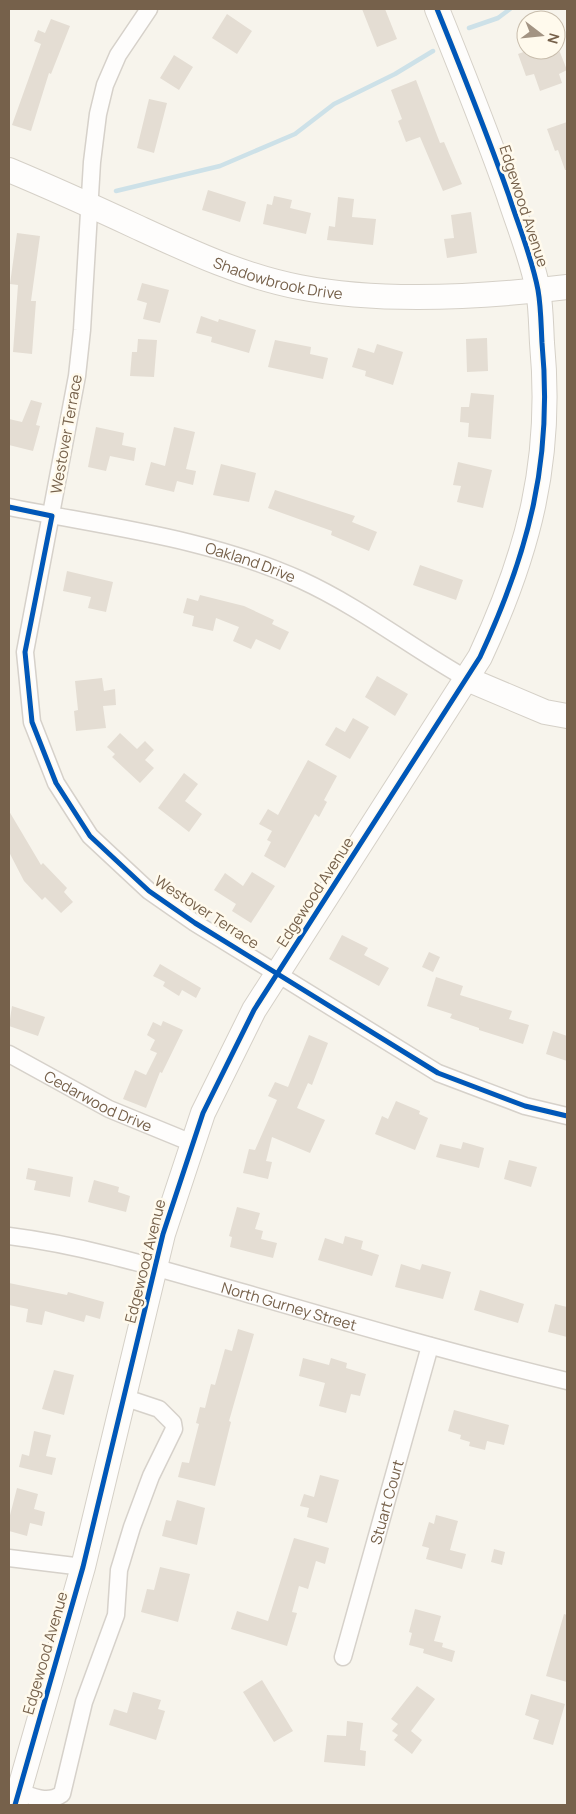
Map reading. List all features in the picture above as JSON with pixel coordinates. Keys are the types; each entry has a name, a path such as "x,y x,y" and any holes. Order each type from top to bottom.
{"street":[{"name":"Westover Terrace","path":"149,9 118,55 105,85 92,162 78,367 52,516 25,652 32,722 56,783 90,836 149,891 195,924 278,973 438,1073 525,1106 567,1116"},
{"name":"Edgewood Avenue","path":"123,1397 159,1409 174,1423 174,1429 151,1476 132,1526 119,1570 116,1615 84,1702 62,1794 55,1799 17,1799 83,1567 123,1397 163,1234 192,1142 207,1104 239,1038 278,973 467,679 504,606 522,552 539,485 544,441 545,375 538,291 528,252 494,152 437,9"},
{"name":"Shadowbrook Drive","path":"9,170 218,263 299,287 345,294 398,297 538,291 567,287"},
{"name":"Oakland Drive","path":"9,507 199,543 236,554 280,571 332,597 467,679"},
{"path":"467,679 546,712 567,716"},
{"name":"Cedarwood Drive","path":"9,1054 110,1109 192,1142"},
{"name":"North Gurney Street","path":"9,1236 83,1249 155,1267 430,1346 567,1381"},
{"name":"Stuart Court","path":"343,1657 430,1346"},
{"path":"9,1558 83,1567"}],"building":[{"path":"362,9 385,9 397,39 377,47"},
{"path":"227,14 252,31 237,54 212,38"},
{"path":"51,19 70,26 51,74 49,73 31,131 12,125 41,44 34,41 38,30 45,33"},
{"path":"174,55 193,67 179,90 160,78"},
{"path":"520,60 563,60 567,70 559,74 562,83 540,91 534,74 526,76"},
{"path":"416,80 440,143 444,142 462,184 443,191 420,137 406,142 398,121 402,119 391,90"},
{"path":"149,99 167,103 154,153 137,148"},
{"path":"567,122 567,170 565,170 558,150 555,151 547,129"},
{"path":"208,190 246,202 240,222 202,210"},
{"path":"274,196 292,200 290,208 311,213 306,234 263,224 267,204 272,205"},
{"path":"338,197 354,199 352,217 376,219 373,245 327,240 329,226 335,227"},
{"path":"471,212 477,253 447,258 444,239 454,238 451,215"},
{"path":"17,233 40,236 31,301 36,301 32,354 13,352 18,285 10,284"},
{"path":"142,283 169,290 160,323 143,319 147,303 137,300"},
{"path":"201,316 218,322 219,319 256,330 249,353 211,342 212,337 196,333"},
{"path":"487,338 488,371 467,372 466,339"},
{"path":"138,339 157,340 154,377 130,376 132,352 137,352"},
{"path":"275,340 311,347 310,354 328,358 323,379 268,367"},
{"path":"377,344 403,352 393,385 365,376 366,371 352,367 358,348 374,353"},
{"path":"471,393 494,395 491,439 468,437 469,423 460,422 461,407 469,407"},
{"path":"31,400 42,403 36,425 40,426 33,451 9,445 9,419 22,422"},
{"path":"96,427 124,433 122,445 136,448 134,461 110,456 106,471 88,467"},
{"path":"174,427 195,432 186,469 196,471 193,485 177,481 174,492 145,485 151,462 165,466"},
{"path":"458,462 492,470 483,508 457,502 461,486 453,485"},
{"path":"221,464 256,473 249,502 213,495"},
{"path":"275,490 355,516 352,522 377,532 369,551 331,535 332,531 268,508"},
{"path":"420,565 463,580 456,600 413,585"},
{"path":"67,571 113,582 106,612 88,608 91,597 63,591"},
{"path":"200,595 244,606 274,620 272,624 289,632 280,650 256,639 251,649 233,641 239,627 216,618 213,631 192,626 194,616 183,613 187,598 198,601"},
{"path":"377,676 408,694 395,716 365,697"},
{"path":"102,678 104,691 115,689 116,705 103,706 106,728 76,731 74,711 78,710 75,681"},
{"path":"353,718 369,727 350,759 325,745 336,727 345,732"},
{"path":"120,733 137,749 145,741 154,750 145,760 154,768 140,783 112,757 115,754 107,747"},
{"path":"308,760 337,776 324,800 327,802 319,817 315,814 285,868 264,856 271,842 267,840 272,831 259,824 268,809 278,815"},
{"path":"184,773 198,784 185,801 202,814 189,832 158,808"},
{"path":"9,811 41,865 43,863 67,888 64,892 73,902 61,913 45,897 42,900 24,881 9,852"},
{"path":"252,872 275,886 251,923 232,911 236,904 214,890 225,873 243,886"},
{"path":"342,935 368,948 364,955 389,968 379,986 329,959"},
{"path":"429,952 440,957 433,972 422,967"},
{"path":"160,964 201,988 196,998 182,990 179,996 163,986 165,982 153,976"},
{"path":"436,977 463,986 460,995 512,1011 509,1019 529,1025 523,1044 479,1030 479,1028 450,1018 452,1014 427,1006"},
{"path":"12,1006 45,1017 38,1036 9,1026"},
{"path":"163,1021 183,1030 162,1073 160,1072 146,1108 123,1099 135,1070 146,1075 157,1053 150,1050 155,1040 147,1035 153,1022 161,1026"},
{"path":"553,1031 567,1036 567,1061 546,1054"},
{"path":"309,1035 328,1043 312,1085 308,1083 297,1108 325,1120 310,1153 272,1137 266,1161 272,1162 268,1179 243,1173 249,1149 255,1150 277,1100 268,1096 275,1082 288,1087"},
{"path":"396,1101 420,1111 419,1114 428,1118 415,1150 375,1134 382,1116 388,1119"},
{"path":"463,1142 484,1148 479,1168 436,1157 440,1144 461,1149"},
{"path":"509,1160 537,1167 531,1187 504,1179"},
{"path":"28,1168 73,1177 70,1197 34,1190 36,1181 26,1179"},
{"path":"94,1180 119,1187 118,1192 130,1196 126,1212 88,1202"},
{"path":"237,1207 260,1213 255,1229 263,1231 261,1239 277,1243 273,1258 230,1247 232,1237 229,1236"},
{"path":"345,1236 363,1241 361,1249 379,1255 372,1276 318,1260 325,1238 343,1244"},
{"path":"401,1264 420,1270 422,1264 451,1272 443,1299 395,1287"},
{"path":"9,1283 67,1295 68,1292 104,1302 100,1319 86,1315 84,1322 45,1311 42,1325 26,1322 28,1309 9,1305"},
{"path":"480,1290 524,1304 518,1323 474,1310"},
{"path":"555,1304 567,1307 567,1337 548,1332"},
{"path":"238,1329 254,1334 229,1421 231,1422 215,1486 178,1477 182,1462 189,1463 199,1424 196,1423 200,1407 205,1408 211,1384 215,1385 225,1349 232,1351"},
{"path":"303,1358 329,1365 331,1358 347,1363 346,1368 366,1374 360,1396 351,1394 346,1413 319,1406 325,1383 299,1376"},
{"path":"54,1370 74,1375 64,1415 42,1409"},
{"path":"454,1410 509,1425 504,1445 487,1441 485,1450 469,1446 470,1442 460,1439 461,1435 448,1431"},
{"path":"34,1431 51,1435 46,1456 56,1458 52,1475 19,1467 22,1454 29,1456"},
{"path":"320,1475 339,1480 327,1523 307,1517 309,1508 300,1506 304,1494 314,1497"},
{"path":"17,1488 38,1494 34,1509 45,1512 42,1526 30,1523 27,1536 9,1531 9,1519"},
{"path":"177,1500 205,1508 197,1545 162,1536 166,1520 171,1521"},
{"path":"436,1515 458,1521 450,1550 466,1554 462,1569 426,1559 429,1548 422,1546 429,1522 434,1524"},
{"path":"294,1538 329,1548 325,1564 316,1561 308,1589 299,1586 292,1612 297,1613 287,1646 231,1629 237,1611 268,1621"},
{"path":"494,1549 505,1552 502,1565 491,1562"},
{"path":"160,1567 190,1574 178,1622 141,1612 147,1589 154,1590"},
{"path":"415,1609 441,1616 434,1641 443,1643 442,1647 455,1651 452,1662 423,1653 424,1649 409,1645 412,1633 409,1632"},
{"path":"564,1614 567,1615 567,1682 546,1676"},
{"path":"262,1680 293,1731 274,1742 243,1692"},
{"path":"417,1686 435,1699 411,1731 422,1740 412,1754 394,1740 398,1735 392,1731 398,1724 391,1719"},
{"path":"133,1692 161,1700 158,1709 165,1711 156,1740 109,1725 114,1709 127,1713"},
{"path":"531,1694 565,1704 553,1745 533,1739 539,1720 525,1715"},
{"path":"347,1721 363,1723 360,1750 366,1751 365,1766 324,1762 327,1735 346,1736"}],"waterway":[{"path":"469,28 498,18 510,9"},
{"path":"116,191 220,166 295,134 334,104 395,74 433,51"}],"cycle path":[{"path":"15,1805 83,1567 163,1234 203,1113 254,1010 480,657 512,580 534,504 544,426 545,385 538,290 529,254 501,172 437,9"},
{"path":"9,507 52,516 25,652 32,722 56,783 90,836 149,891 195,923 438,1073 525,1106 567,1116"}]}
